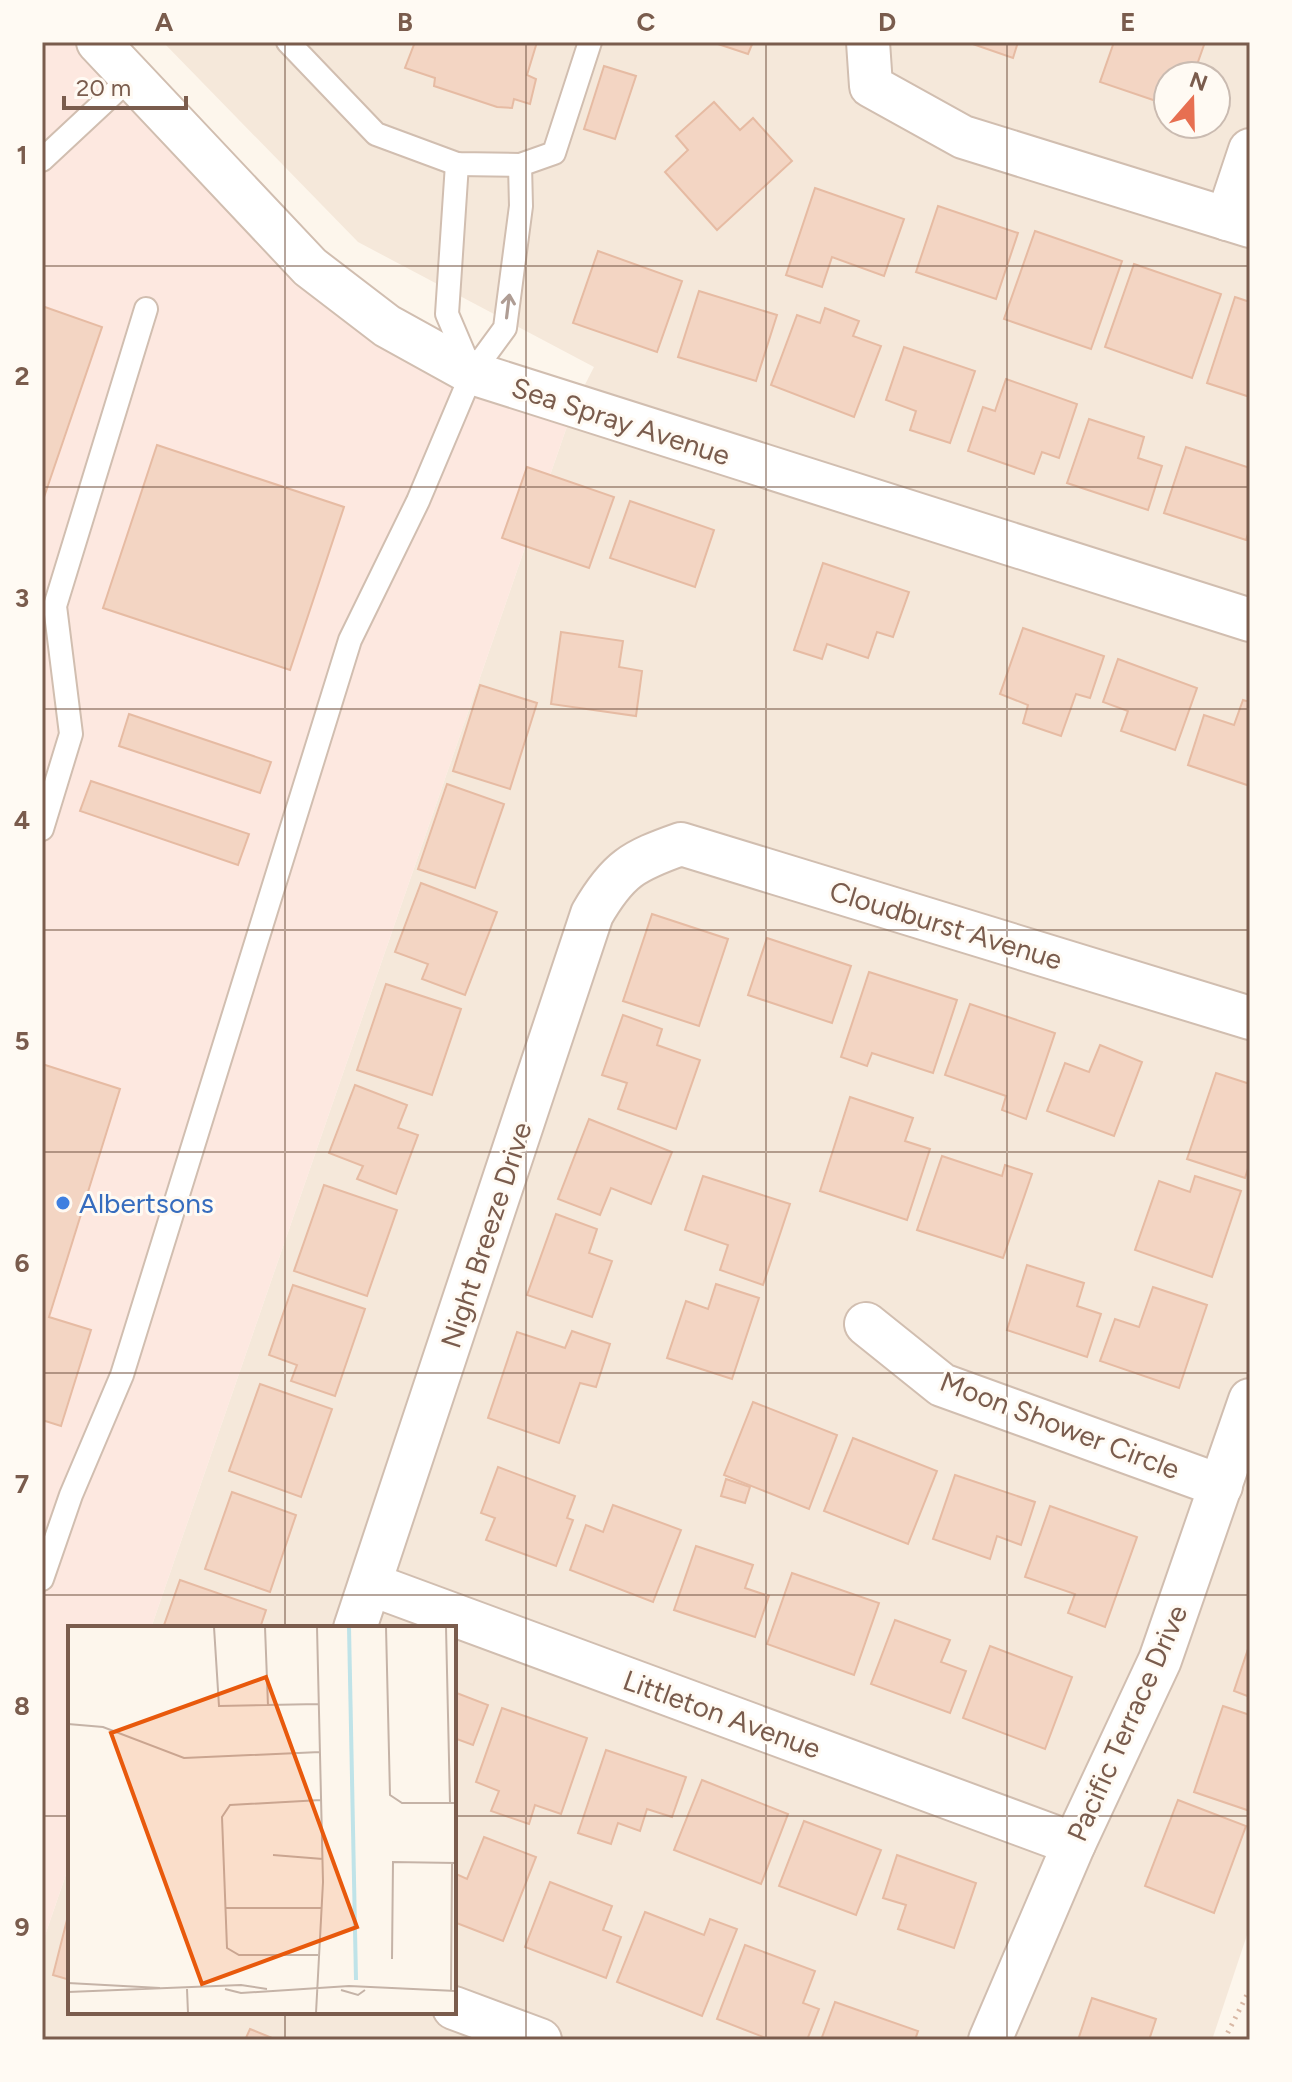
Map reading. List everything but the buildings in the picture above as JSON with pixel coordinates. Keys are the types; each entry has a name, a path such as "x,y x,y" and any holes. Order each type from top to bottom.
{"street":[{"name":"Sea Spray Avenue","path":"98,42 310,267 387,326 472,373 1250,620"},
{"path":"868,42 871,86 963,137 1239,223 1250,150"},
{"name":"Cloudburst Avenue","path":"642,858 681,844 1250,1018"},
{"name":"Night Breeze Drive","path":"356,1626 592,914 611,882 642,858"},
{"name":"Moon Shower Circle","path":"866,1324 942,1385 1221,1486"},
{"name":"Pacific Terrace Drive","path":"990,2040 1074,1844 1160,1660 1250,1400"},
{"name":"Littleton Avenue","path":"370,1584 1074,1844"},
{"path":"456,2009 540,2040"}],"lane":[{"path":"288,42 376,134 457,164 520,165 554,153 590,42"},
{"path":"42,160 131,77"},
{"path":"457,164 447,314 472,373"},
{"path":"42,1579 71,1495 122,1375 350,640 418,501 472,373 505,328 521,206 520,165"},
{"path":"42,829 71,734 55,606 146,309"}],"path":[{"path":"1224,2040 1250,1989"}],"shaded area":[{"path":"42,42 98,42 310,267 574,406 152,1626 68,1626 68,1869 42,1944"},
{"path":"163,42 1250,42 1250,1926 1212,2040 42,2040 42,1944 68,1869 68,2014 456,2014 456,1626 152,1626 574,406 594,367 358,242"}],"place":[{"name":"Albertsons","path":"63,1203"}]}
